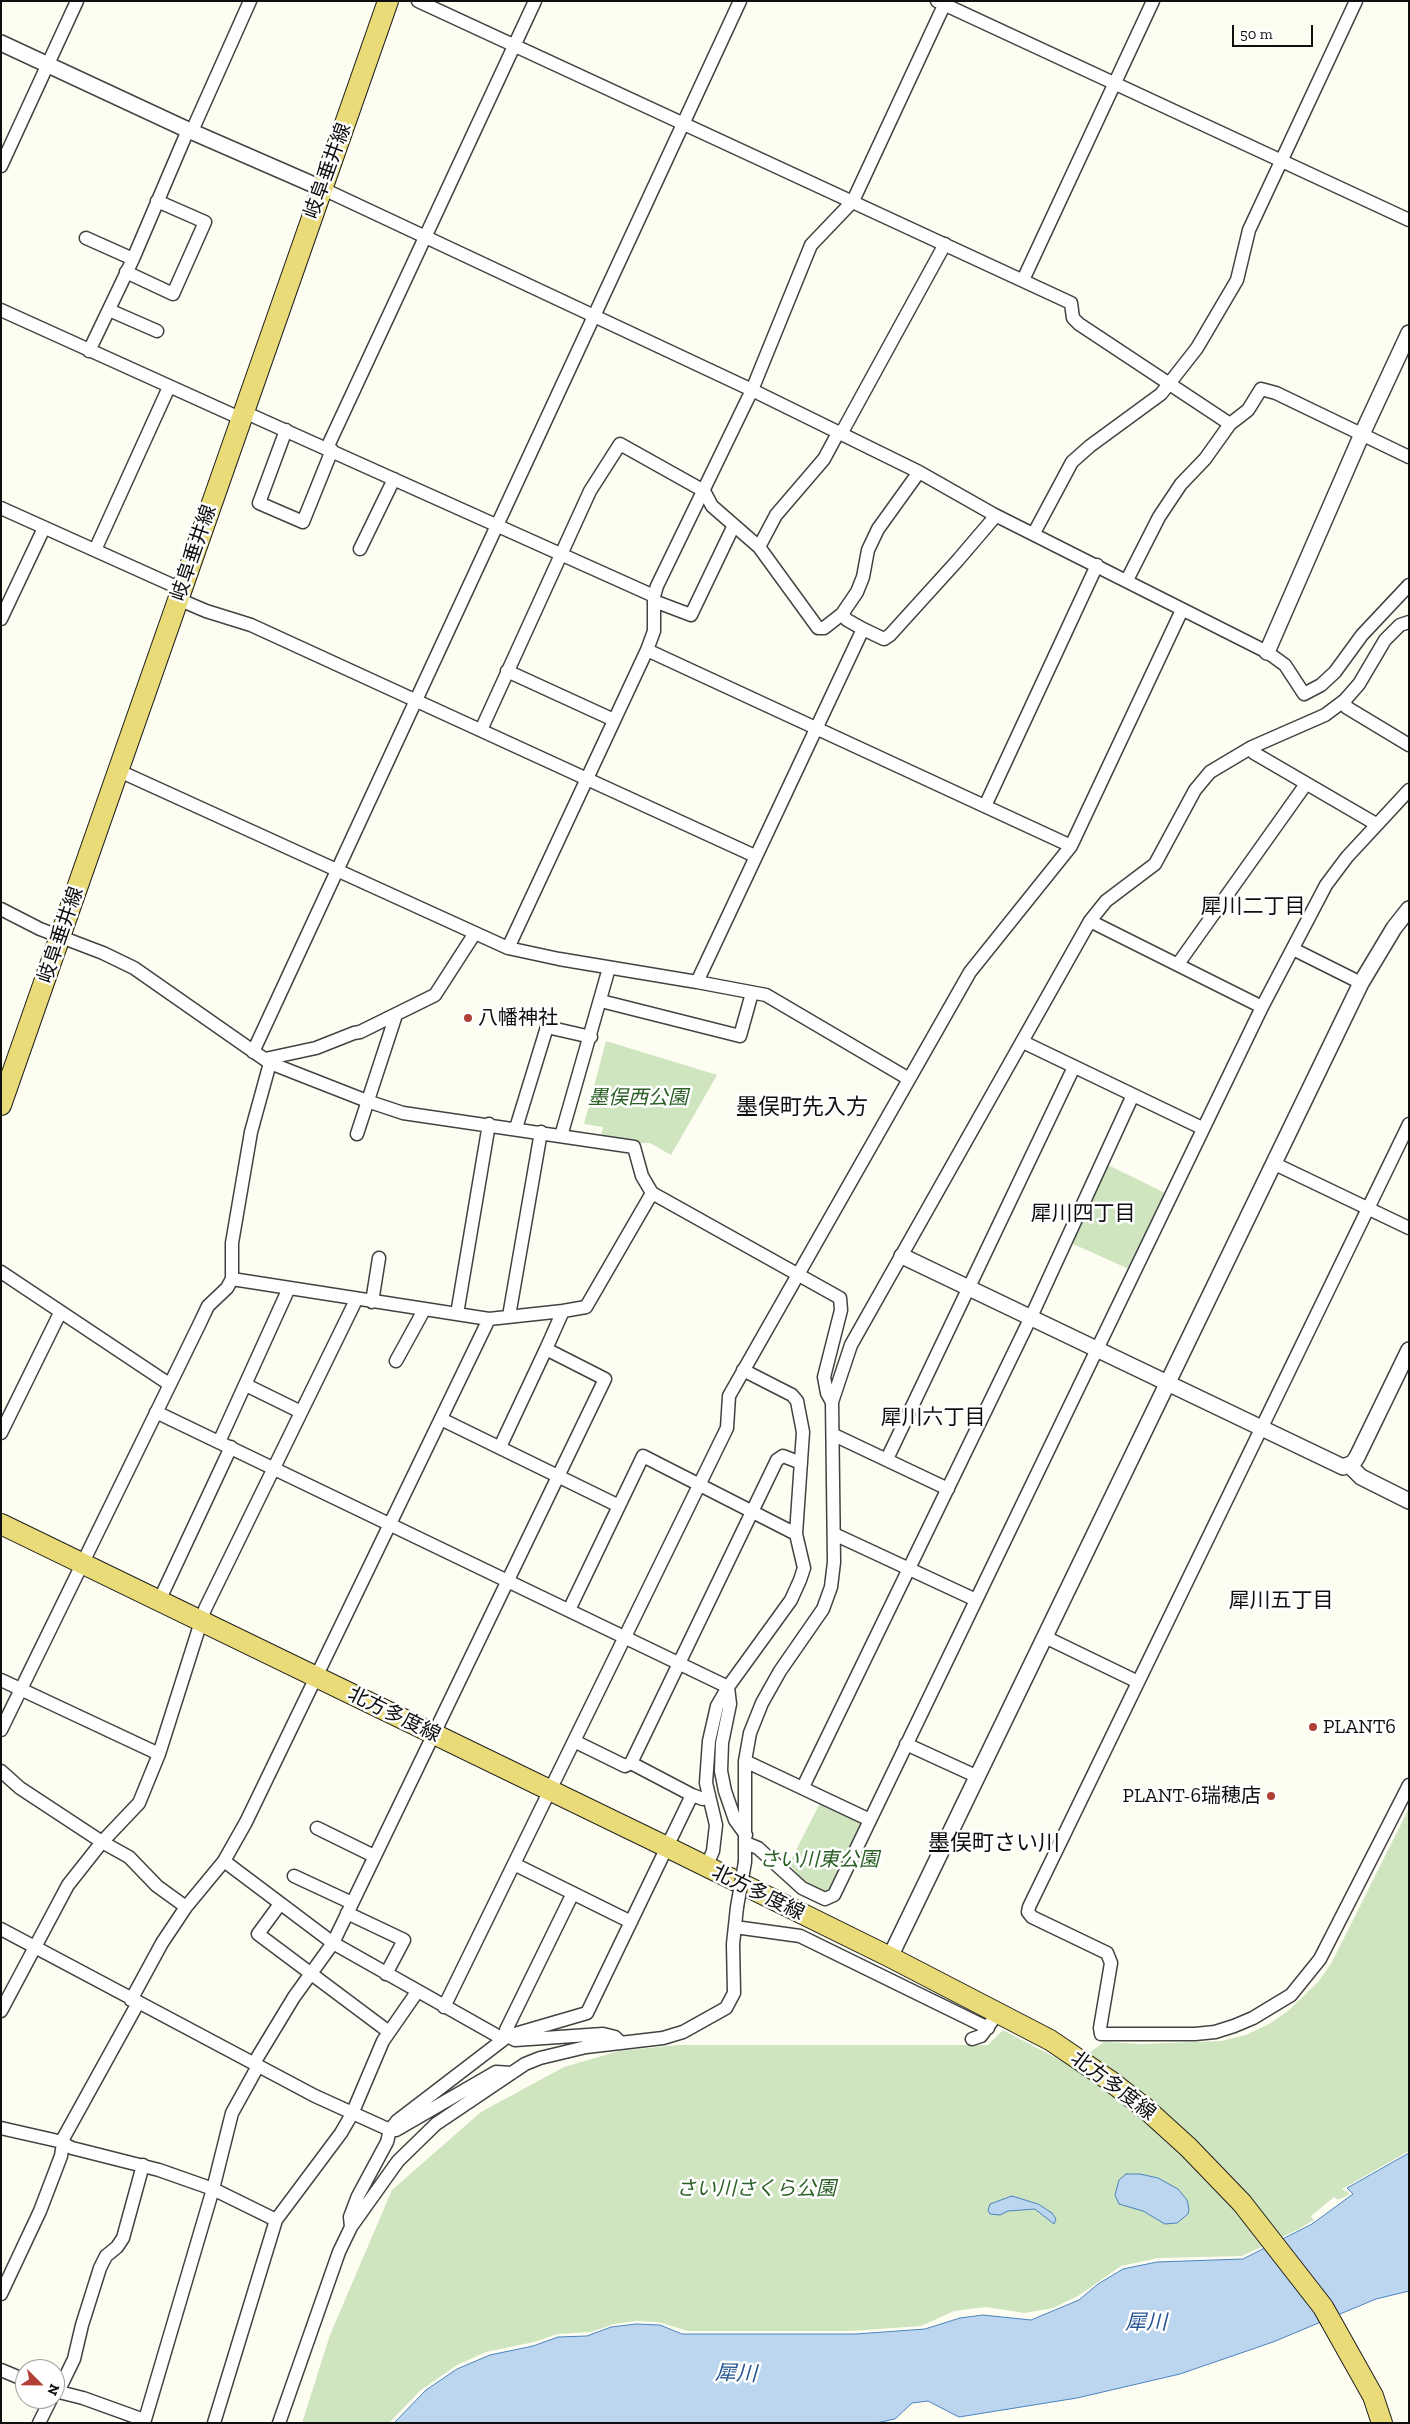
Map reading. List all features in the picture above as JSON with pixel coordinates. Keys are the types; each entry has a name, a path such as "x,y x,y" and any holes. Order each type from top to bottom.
{"main road":[{"name":"岐阜垂井線","path":"1,1105 388,1"},
{"name":"北方多度線","path":"1,1524 890,1957 992,2020 1062,2048 1145,2108 1188,2147 1242,2203 1323,2307 1373,2396 1382,2423"}],"street":[{"path":"1,166 77,1"},
{"path":"89,351 133,259 157,200 250,1"},
{"path":"418,1 1072,303 1073,318 1079,324 1230,424"},
{"path":"286,430 259,503 303,522 330,449 535,1"},
{"path":"253,1052 740,1"},
{"path":"1023,280 1153,1"},
{"path":"1034,533 1072,462 1090,446 1160,394 1196,348 1237,280 1249,230 1356,1"},
{"path":"508,948 647,650 654,631 654,599 657,586 752,390 810,245 853,201 942,2 1114,85 1409,220"},
{"path":"1,43 190,131 426,236 593,317 752,390 919,472 994,514 1267,652 1285,665 1304,694 1321,685 1335,672 1362,635 1409,585"},
{"path":"126,272 172,294 205,222 157,200"},
{"path":"86,238 133,259"},
{"path":"759,547 776,515 824,459 840,434 945,244"},
{"path":"1,310 168,387 243,416 286,430 330,449 691,615 734,525"},
{"path":"109,310 157,331"},
{"path":"1267,652 1362,434 1409,333"},
{"path":"95,550 168,387"},
{"path":"1127,580 1159,517 1181,484 1205,459 1230,424 1248,410 1261,389 1276,394 1409,457"},
{"path":"481,730 590,491 620,444 704,491 712,506 759,547 818,628 824,628 842,614 857,592 863,577 868,550 875,536 919,472"},
{"path":"360,549 394,479"},
{"path":"1,508 95,550 179,594 252,625 755,856"},
{"path":"842,614 846,620 884,639 890,635 964,554 993,519 994,514"},
{"path":"1,619 44,528"},
{"path":"985,806 1097,565"},
{"path":"444,2007 727,1428 729,1396 796,1275 970,972 1071,846 1182,610"},
{"path":"279,2423 326,2285 351,2227 373,2194 411,2147 436,2124 525,2064 555,2054 662,2038 683,2032 726,2008 734,1993 735,1926 745,1862 745,1761 750,1733 762,1703 780,1671 823,1609 831,1587 834,1562 834,1435 832,1402 851,1345 1090,921 1106,901 1155,864 1195,790 1210,772 1252,747 1325,715 1345,700 1359,684 1385,640 1400,625 1409,622"},
{"path":"697,982 815,727 863,629"},
{"path":"647,650 1071,846"},
{"path":"507,672 614,720"},
{"path":"1345,700 1346,707 1409,745"},
{"path":"1252,747 1254,753 1376,824"},
{"path":"117,770 508,948 766,996 909,1079"},
{"path":"1178,964 1306,784"},
{"path":"728,1687 730,1704 722,1743 721,1771 725,1791 735,1820 746,1839 802,1888 825,1899 834,1895 1098,1350 1202,1128 1262,1007 1326,885 1347,857 1409,790"},
{"path":"1,909 60,937 134,968 267,1061 367,1101 404,1113 489,1124 634,1147 642,1176 652,1193 840,1298 842,1304 824,1377 826,1393 832,1402"},
{"path":"890,1957 1361,983 1394,928 1409,909"},
{"path":"1090,921 1262,1007"},
{"path":"267,1061 316,1048 360,1032 435,995 475,933"},
{"path":"1293,949 1361,983"},
{"path":"561,1136 601,1002 609,968"},
{"path":"601,1002 740,1036 752,993"},
{"path":"357,1134 396,1015"},
{"path":"516,1128 546,1027 591,1037"},
{"path":"1023,1042 1202,1128"},
{"path":"1,1730 208,1306 227,1288 232,1280 232,1243 267,1061"},
{"path":"887,1459 1074,1066"},
{"path":"803,1788 1031,1317 1133,1095"},
{"path":"457,1314 489,1124"},
{"path":"1409,1124 1029,1906 1028,1912 1032,1917 1107,1953 1111,1963 1100,2028 1102,2034 1215,2032 1253,2018 1291,1995 1320,1958 1409,1785"},
{"path":"509,1316 541,1132"},
{"path":"1275,1164 1409,1228"},
{"path":"232,1280 489,1319 563,1311 586,1306 652,1193"},
{"path":"902,1256 1335,1465 1343,1467 1349,1465 1357,1457 1409,1350"},
{"path":"372,1302 378,1258"},
{"path":"1,1272 169,1384"},
{"path":"219,1442 289,1288"},
{"path":"1,2011 68,1885 102,1842 136,1809 159,1754 200,1622 356,1300"},
{"path":"396,1361 424,1310"},
{"path":"500,1447 563,1311"},
{"path":"1,1432 60,1313"},
{"path":"1,2294 40,2211 61,2156 63,2144 79,2107 135,2002 162,1943 186,1907 224,1861 246,1822 489,1319"},
{"path":"65,2395 83,2398 144,2422 213,2189 232,2113 256,2064 294,1996 333,1943 606,1378 546,1350"},
{"path":"706,1868 713,1852 716,1825 706,1783 709,1741 717,1706 728,1687 791,1600 804,1568 796,1534 803,1432 797,1401 792,1395 743,1370"},
{"path":"246,1385 301,1412"},
{"path":"156,1412 728,1687"},
{"path":"442,1419 618,1506"},
{"path":"834,1435 948,1489"},
{"path":"159,1602 231,1447"},
{"path":"569,1610 643,1456 796,1534"},
{"path":"574,1741 625,1766 631,1763 778,1460 783,1456 801,1463"},
{"path":"1349,1465 1361,1477 1409,1501"},
{"path":"834,1534 976,1600"},
{"path":"1045,1637 1138,1682"},
{"path":"1,1680 159,1754"},
{"path":"906,1744 978,1777"},
{"path":"745,1761 870,1820"},
{"path":"631,1763 703,1799 709,1796"},
{"path":"1,1771 20,1788 102,1842 129,1857 157,1886 186,1907"},
{"path":"351,2227 350,2217 358,2196 387,2142 390,2130 412,2109 506,2038 587,2014 692,1794"},
{"path":"317,1828 374,1856"},
{"path":"224,1861 333,1943 444,2007 506,2038 528,2041 603,2034 615,2037 620,2043"},
{"path":"514,1864 631,1922"},
{"path":"294,1876 404,1940 386,1974"},
{"path":"506,2038 506,2030 515,2009 573,1893"},
{"path":"280,1904 258,1934 389,2032"},
{"path":"735,1926 800,1936 992,2020 981,2036 972,2040"},
{"path":"1,1930 135,2002 352,2114 390,2130 396,2130 496,2072 512,2072"},
{"path":"214,2423 276,2220 342,2133 383,2041 417,1992"},
{"path":"1,2128 143,2165 213,2189 276,2220"},
{"path":"65,2375 74,2359 82,2325 100,2268 106,2256 124,2238 143,2165"},
{"path":"1,2370 15,2376"},
{"path":"39,2423 46,2409"}],"green space":[{"name":"墨俣西公園","path":"606,1041 717,1075 671,1155 650,1143 601,1139 603,1127 584,1124"},
{"path":"1108,1165 1167,1194 1131,1270 1071,1243"},
{"name":"さい川東公園","path":"821,1801 864,1822 829,1894 806,1884 789,1864"},
{"name":"さい川さくら公園","path":"1409,1808 1409,2151 1342,2189 1350,2194 1338,2200 1334,2197 1311,2216 1314,2220 1297,2230 1242,2256 1158,2258 1121,2266 1078,2296 1053,2308 1025,2313 986,2307 954,2311 921,2326 851,2331 688,2331 658,2322 636,2321 614,2324 591,2332 558,2334 534,2342 486,2352 457,2365 421,2390 389,2423 302,2423 330,2335 392,2190 481,2112 564,2067 619,2051 678,2045 988,2045 1003,2030 1071,2066 1104,2042 1143,2044 1221,2041 1246,2035 1269,2024 1288,2011 1318,1982 1332,1962"}],"water":[{"name":"犀川","path":"1409,2153 1409,2291 1376,2299 1273,2342 1180,2374 1077,2398 959,2417 928,2401 912,2403 895,2419 876,2423 394,2423 426,2390 457,2369 490,2355 533,2346 558,2337 587,2336 611,2327 636,2324 660,2325 682,2334 856,2334 925,2329 960,2318 983,2315 1031,2320 1079,2300 1098,2284 1123,2269 1157,2262 1243,2259 1312,2224 1353,2194 1347,2188"},
{"path":"1126,2174 1140,2174 1158,2178 1178,2189 1187,2200 1188,2214 1177,2223 1165,2224 1143,2211 1119,2204 1115,2195 1119,2180"},
{"path":"1012,2196 1038,2204 1052,2213 1056,2219 1054,2224 1035,2209 1008,2211 1000,2215 990,2214 988,2210 990,2204"}],"place":[{"name":"八幡神社","path":"468,1018"},
{"name":"PLANT6","path":"1313,1727"},
{"name":"PLANT-6瑞穂店","path":"1271,1796"}],"district":[{"name":"犀川二丁目","path":"1253,907"},
{"name":"墨俣町先入方","path":"802,1108"},
{"name":"犀川四丁目","path":"1083,1214"},
{"name":"犀川六丁目","path":"933,1418"},
{"name":"犀川五丁目","path":"1281,1601"},
{"name":"墨俣町さい川","path":"994,1844"}]}
